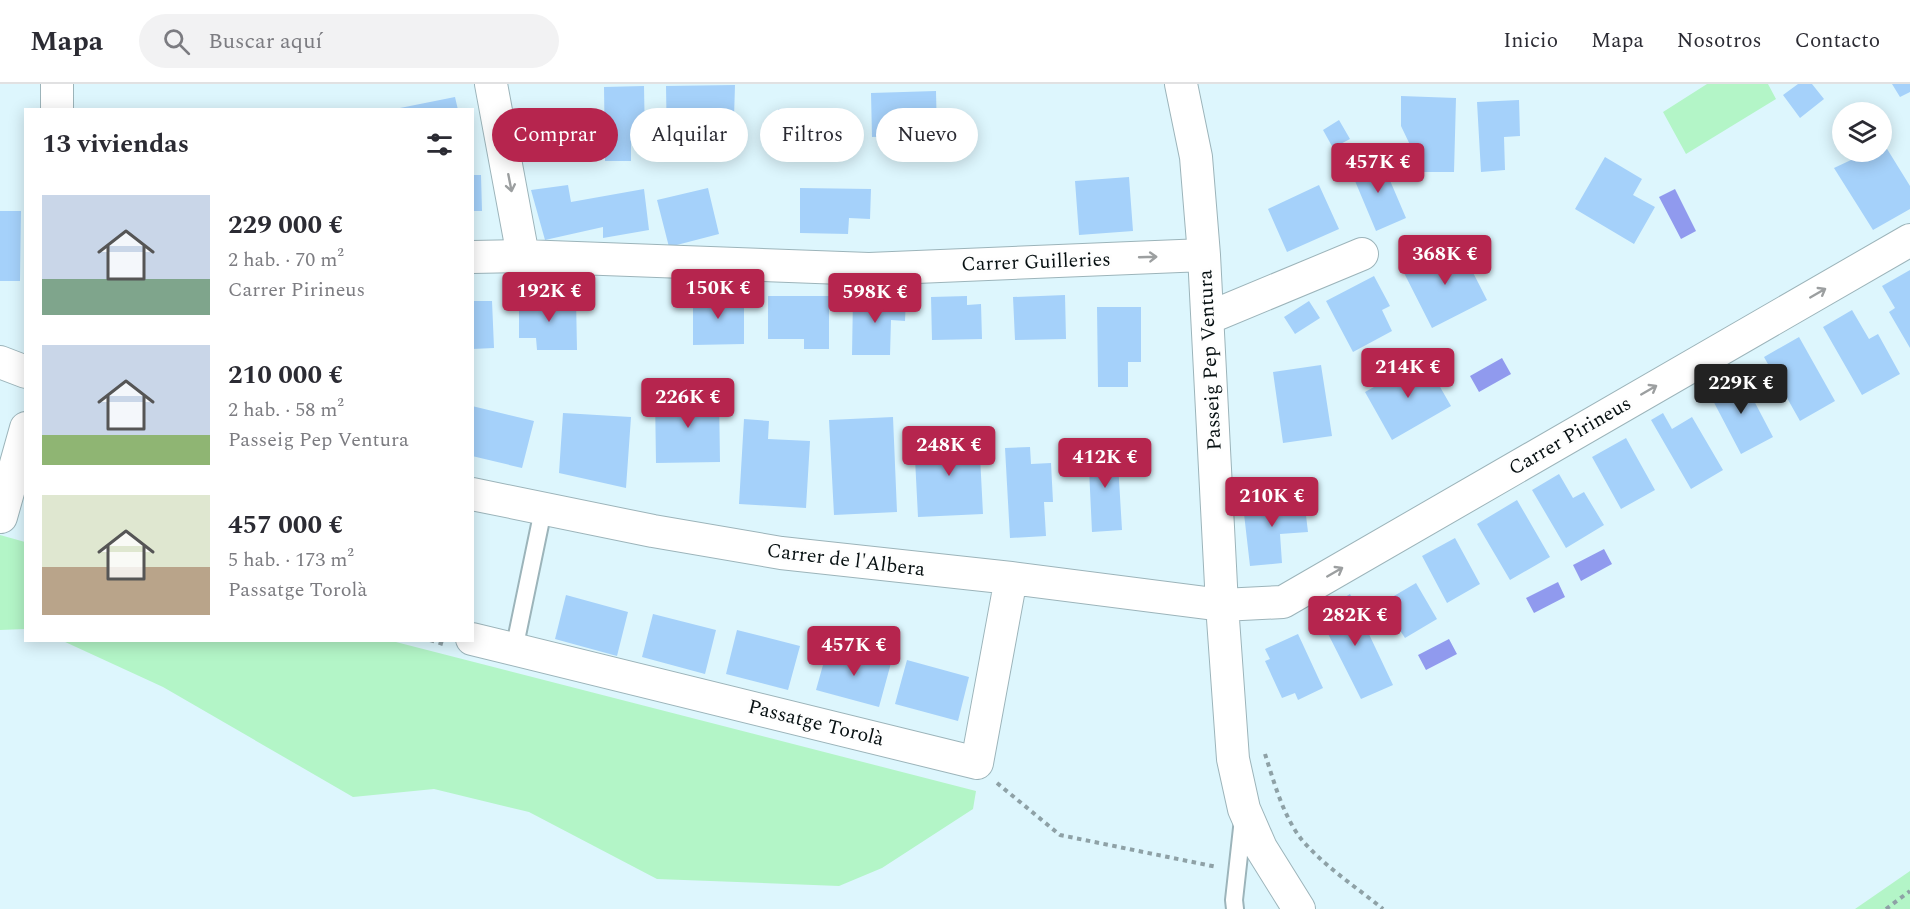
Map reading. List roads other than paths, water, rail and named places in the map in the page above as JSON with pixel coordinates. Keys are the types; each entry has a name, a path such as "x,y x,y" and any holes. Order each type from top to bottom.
{"street":[{"path":"57,84 57,108"},
{"path":"491,84 523,256"},
{"name":"Passeig Pep Ventura","path":"1181,84 1196,157 1204,255 1222,605 1233,759 1244,809 1261,848 1299,909"},
{"name":"Carrer Pirineus","path":"1222,605 1282,602 1910,240"},
{"path":"1208,318 1362,254"},
{"name":"Carrer Guilleries","path":"474,257 523,256 869,269 1204,255"},
{"path":"0,362 24,371"},
{"path":"9,519 24,439"},
{"name":"Carrer de l'Albera","path":"474,494 543,510 781,553 1011,578 1222,605"},
{"name":"Passatge Torolà","path":"474,640 977,763 1011,578"}],"lane":[{"path":"514,650 543,510"},
{"path":"1235,909 1234,900 1244,809"}],"water":[{"path":"1675,189 1696,231 1681,239 1659,197"},
{"path":"1502,358 1511,374 1479,392 1470,376"},
{"path":"1604,549 1612,564 1581,581 1573,565"},
{"path":"1558,582 1565,597 1534,613 1526,598"},
{"path":"1449,639 1457,654 1426,670 1418,655"}]}
